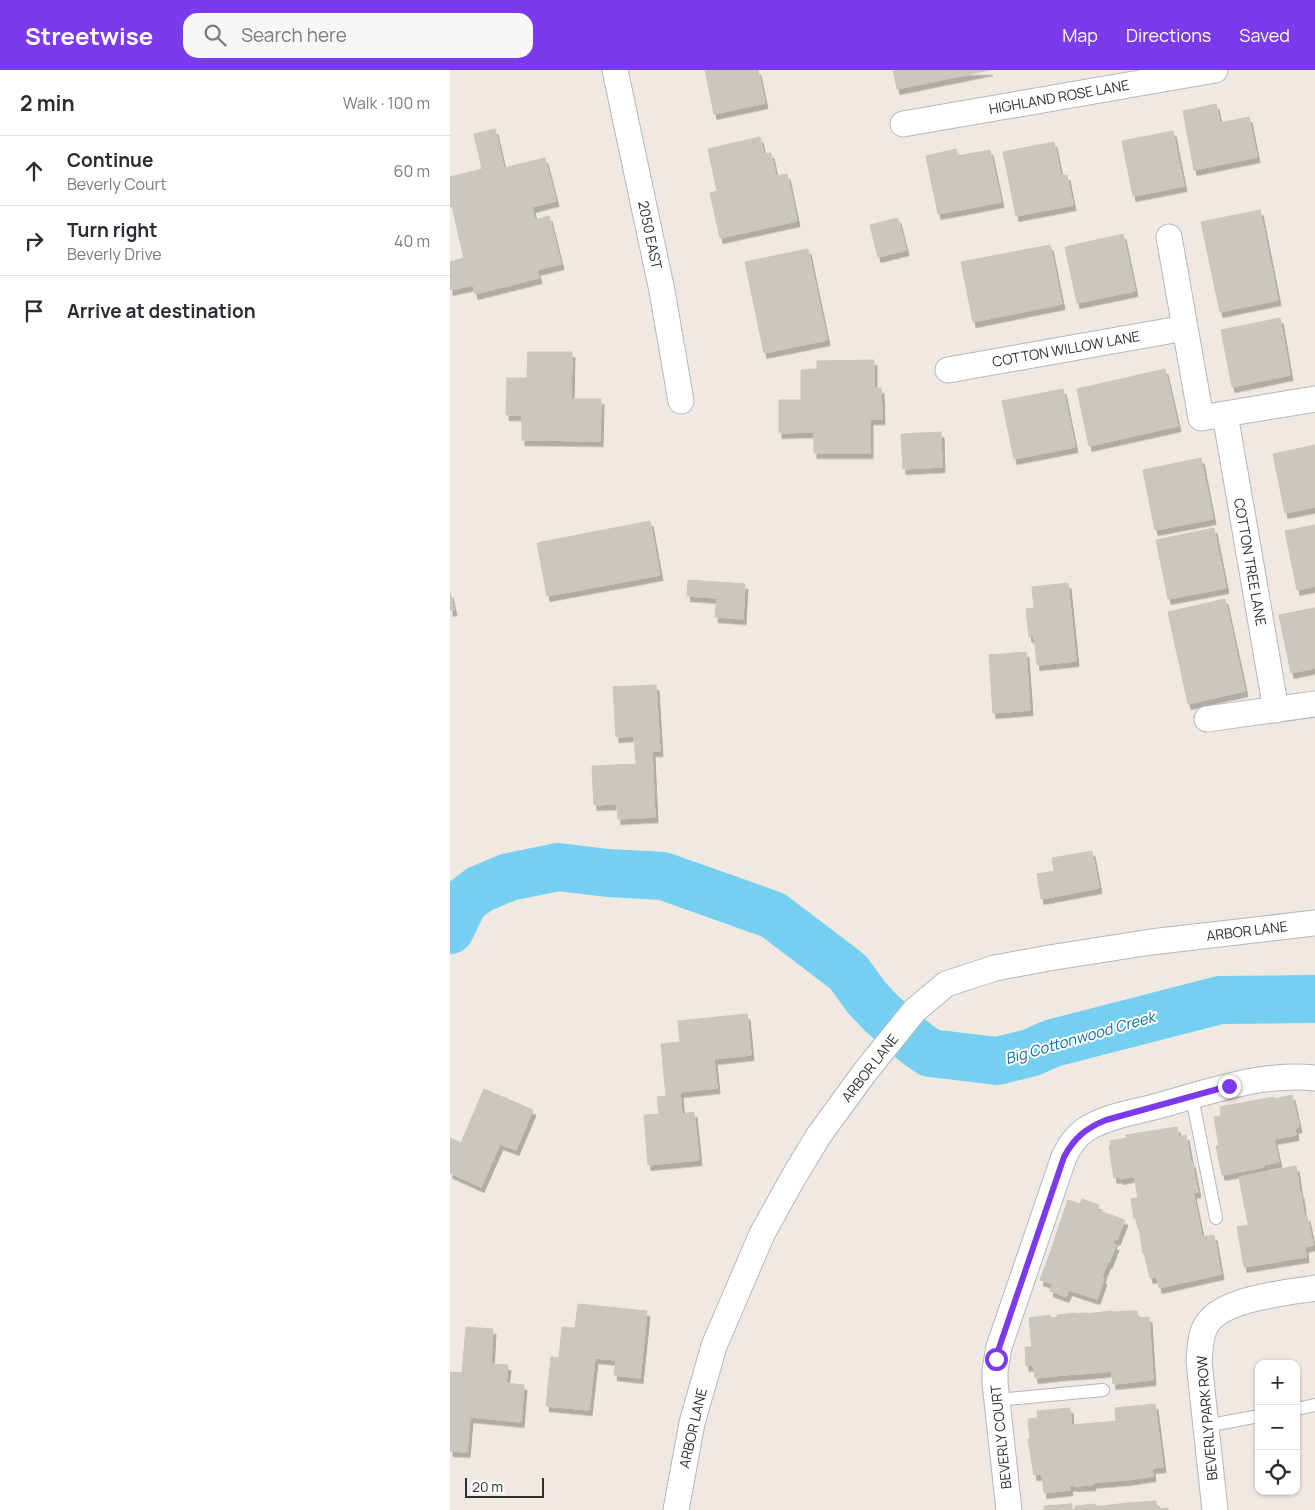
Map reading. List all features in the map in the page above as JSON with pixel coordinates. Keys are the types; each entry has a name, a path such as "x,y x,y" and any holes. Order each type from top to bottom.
{"street":[{"name":"2050 EAST","path":"615,70 662,291 681,401"},
{"name":"HIGHLAND ROSE LANE","path":"903,124 1215,70"},
{"path":"1169,237 1201,418 1315,398"},
{"name":"COTTON WILLOW LANE","path":"948,370 1185,328"},
{"name":"COTTON TREE LANE","path":"1225,414 1276,710"},
{"path":"1207,719 1315,704"},
{"name":"ARBOR LANE","path":"676,1510 692,1423 714,1346 762,1234 788,1185 819,1135 880,1053 915,1010 946,984 995,968 1151,942 1315,923"},
{"path":"1192,1097 1229,1086 1282,1077 1315,1078"},
{"name":"BEVERLY COURT","path":"1009,1510 995,1370 999,1348 1064,1157 1076,1138 1094,1124 1192,1097"},
{"name":"BEVERLY PARK ROW","path":"1215,1510 1199,1362 1201,1341 1207,1324 1220,1312 1232,1305 1248,1300 1315,1288"}],"lane":[{"path":"1192,1097 1216,1218"},
{"path":"997,1400 1103,1390"},
{"path":"1300,1408 1315,1405 1315,1409"},
{"path":"1206,1426 1255,1417"}],"building":[{"path":"705,70 758,70 765,103 714,114"},
{"path":"893,70 990,70 897,89"},
{"path":"1216,104 1220,123 1249,117 1257,157 1194,170 1183,111"},
{"path":"495,129 504,168 545,158 556,201 532,207 535,220 549,216 561,264 537,270 539,278 475,294 473,285 450,290 450,262 464,258 452,207 450,207 450,177 482,169 474,134"},
{"path":"1173,131 1184,186 1133,196 1122,141"},
{"path":"760,137 764,154 771,153 776,176 787,174 797,221 720,238 710,193 717,191 708,149"},
{"path":"1054,142 1061,176 1067,175 1073,205 1016,216 1003,152"},
{"path":"956,149 958,156 990,150 1001,202 938,214 926,156"},
{"path":"1260,210 1278,300 1220,312 1201,222"},
{"path":"898,218 906,250 878,257 870,225"},
{"path":"1123,234 1135,291 1077,303 1065,247"},
{"path":"1050,245 1062,304 973,322 961,262"},
{"path":"808,249 827,340 764,353 745,262"},
{"path":"1280,318 1290,375 1232,387 1221,330"},
{"path":"528,352 572,352 571,399 601,399 600,441 522,440 522,415 506,415 507,378 527,378"},
{"path":"874,360 874,388 881,388 882,419 870,419 870,453 814,453 814,432 779,433 779,400 801,400 801,370 817,369 817,361"},
{"path":"1165,369 1178,426 1089,446 1077,389"},
{"path":"1063,389 1075,447 1014,459 1002,401"},
{"path":"941,432 942,467 903,469 901,434"},
{"path":"1315,445 1315,507 1285,513 1273,454"},
{"path":"1201,458 1213,519 1155,530 1143,470"},
{"path":"650,521 660,575 547,596 537,543"},
{"path":"1315,525 1315,586 1297,590 1285,531"},
{"path":"1214,528 1226,588 1168,599 1156,540"},
{"path":"688,580 745,584 743,619 715,617 717,598 687,596"},
{"path":"1068,583 1076,661 1037,665 1034,636 1029,637 1026,609 1034,608 1032,587"},
{"path":"450,592 454,610 450,611"},
{"path":"1225,599 1245,691 1188,704 1168,612"},
{"path":"1315,608 1315,668 1291,673 1279,615"},
{"path":"1026,652 1030,710 993,713 989,655"},
{"path":"656,685 660,751 652,751 655,817 618,819 617,804 594,805 592,766 636,764 634,736 616,737 613,687"},
{"path":"1092,851 1099,888 1041,899 1037,874 1054,871 1052,858"},
{"path":"747,1014 751,1055 714,1059 717,1088 680,1092 682,1114 694,1112 699,1160 648,1165 644,1115 659,1114 657,1097 666,1096 661,1044 680,1042 678,1021"},
{"path":"484,1089 533,1110 516,1150 500,1144 481,1187 450,1173 450,1138 461,1143"},
{"path":"1292,1095 1299,1127 1295,1128 1296,1135 1274,1139 1273,1135 1219,1146 1214,1117 1221,1116 1220,1107"},
{"path":"1177,1127 1179,1137 1186,1135 1191,1163 1120,1179 1119,1177 1114,1178 1109,1146 1111,1146 1110,1141 1127,1138 1126,1135"},
{"path":"1273,1135 1279,1162 1263,1165 1264,1167 1222,1175 1216,1146"},
{"path":"1192,1162 1198,1192 1183,1195 1182,1189 1138,1198 1134,1176"},
{"path":"1296,1166 1300,1193 1244,1204 1239,1177"},
{"path":"1182,1189 1183,1195 1193,1193 1198,1217 1138,1229 1136,1218 1134,1219 1131,1199"},
{"path":"1301,1193 1304,1216 1249,1227 1244,1204"},
{"path":"1082,1199 1099,1205 1097,1210 1125,1220 1117,1240 1115,1239 1113,1244 1059,1226 1068,1200 1080,1204"},
{"path":"1307,1216 1313,1245 1305,1247 1306,1257 1244,1267 1237,1227 1248,1225 1249,1227"},
{"path":"1198,1217 1203,1241 1143,1253 1139,1229"},
{"path":"1059,1226 1116,1245 1104,1272 1050,1253"},
{"path":"1214,1235 1221,1274 1159,1288 1157,1277 1150,1278 1144,1253 1203,1241 1202,1237"},
{"path":"1050,1253 1104,1272 1102,1278 1104,1279 1097,1299 1069,1290 1066,1297 1050,1291 1052,1284 1040,1280"},
{"path":"578,1304 647,1311 640,1378 614,1375 616,1360 595,1358 589,1410 546,1406 551,1357 559,1358 562,1327 575,1328"},
{"path":"1112,1311 1116,1353 1110,1353 1112,1371 1093,1373 1087,1314"},
{"path":"1137,1311 1138,1318 1149,1317 1153,1380 1113,1384 1110,1353 1116,1353 1112,1312"},
{"path":"1087,1313 1093,1373 1063,1375 1057,1315"},
{"path":"1050,1315 1050,1318 1057,1317 1063,1375 1035,1378 1033,1365 1026,1366 1025,1347 1032,1347 1029,1318"},
{"path":"466,1327 493,1329 491,1364 508,1365 506,1383 524,1385 521,1422 470,1417 467,1452 450,1451 450,1372 462,1373"},
{"path":"1155,1404 1163,1467 1152,1468 1153,1476 1126,1480 1120,1421 1116,1421 1115,1408"},
{"path":"1070,1408 1072,1433 1069,1433 1074,1485 1069,1486 1070,1490 1044,1493 1042,1474 1034,1475 1028,1439 1030,1439 1028,1419 1038,1418 1037,1411"},
{"path":"1120,1421 1126,1480 1100,1482 1095,1423"},
{"path":"1095,1423 1100,1482 1092,1483 1093,1485 1074,1486 1069,1433 1072,1433 1071,1425"},
{"path":"1156,1501 1157,1509 1168,1508 1168,1510 1128,1510 1128,1503"},
{"path":"1128,1503 1128,1510 1103,1510 1102,1506"},
{"path":"1072,1504 1072,1510 1044,1510 1044,1506"},
{"path":"1095,1504 1095,1506 1102,1506 1103,1510 1075,1510 1075,1506"}],"waterway":[{"name":"Big Cottonwood Creek","path":"450,930 464,901 480,889 509,877 558,867 608,873 663,876 773,915 848,972 867,998 882,1014 930,1053 997,1061 1030,1053 1053,1043 1220,1000 1315,999"}],"route":[{"path":"996,1359 1064,1157 1076,1138 1094,1124 1229,1086"}]}
